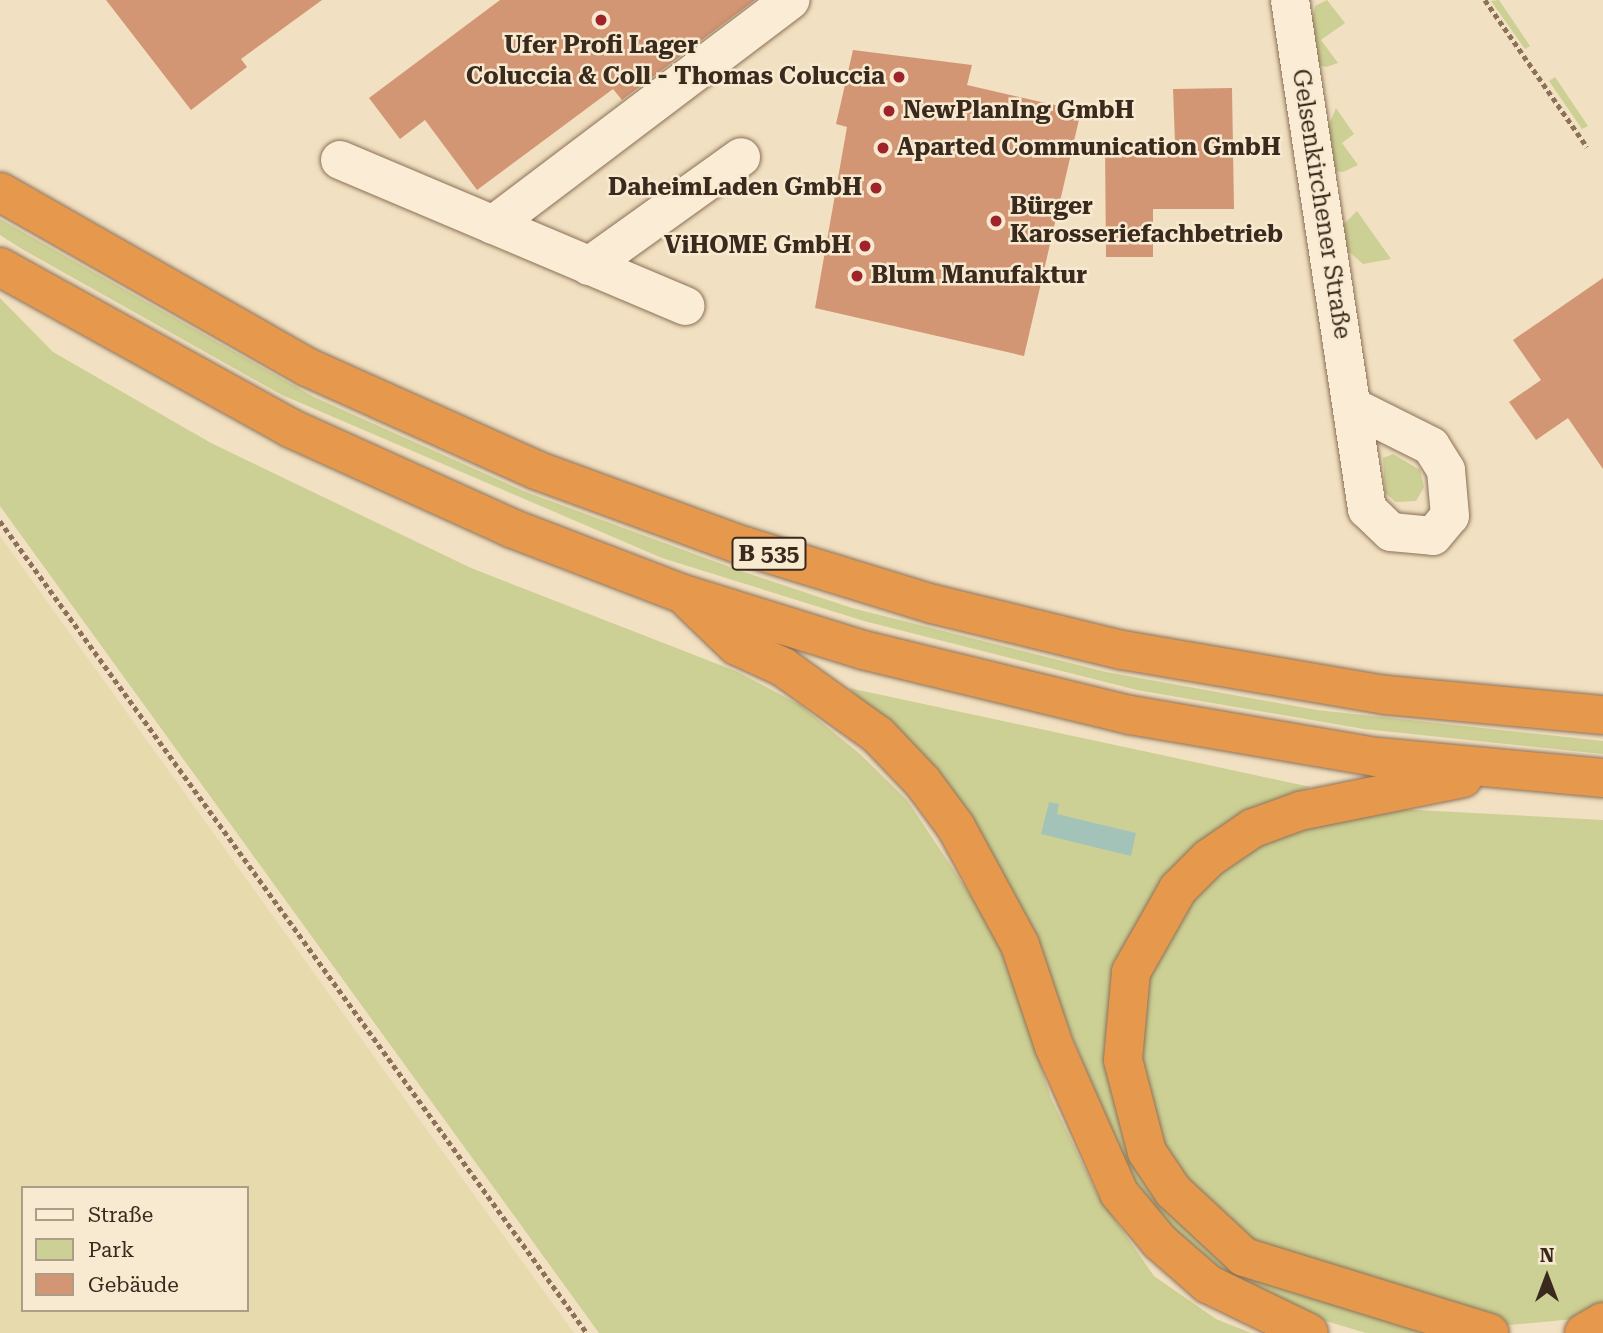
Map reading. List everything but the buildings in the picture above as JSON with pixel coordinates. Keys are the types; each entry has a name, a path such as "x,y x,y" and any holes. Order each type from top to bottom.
{"highway":[{"name":"B 535","path":"0,192 307,367 537,470 744,546 933,604 1122,650 1386,695 1603,715"},
{"name":"B 535","path":"0,267 290,428 511,528 683,594 876,653 1130,715 1254,739 1499,770 1603,778"},
{"path":"683,594 737,646 783,667 878,734 922,781 956,827 1020,945 1054,1046 1119,1193 1160,1242 1208,1284 1309,1333"},
{"path":"1490,1333 1244,1257 1205,1225 1147,1152 1123,1060 1123,1019 1131,972 1178,888 1253,828 1340,800 1499,770"},
{"path":"1584,1333 1603,1322"}],"street":[{"path":"493,225 791,0"},
{"name":"Gelsenkirchener Straße","path":"1290,0 1355,408"},
{"path":"589,266 741,157"},
{"path":"340,160 685,306"}],"path":[{"path":"1485,0 1587,147"},
{"path":"0,521 587,1333"}],"shaded area":[{"path":"0,536 388,1076 574,1333 0,1333"}],"green space":[{"path":"1327,0 1345,23 1321,40 1338,63 1326,67 1319,65 1312,22 1315,6"},
{"path":"1499,0 1530,46 1525,49 1491,1"},
{"path":"1555,77 1588,126 1582,129 1549,81"},
{"path":"1336,108 1354,134 1342,143 1358,165 1343,172 1335,171 1328,127"},
{"path":"1357,211 1391,259 1363,264 1345,248 1342,226"},
{"path":"0,219 314,397 526,492 738,570 852,608 1106,672 1317,710 1603,741 1603,754 1364,729 1137,690 864,621 662,558 282,395 22,249 0,235"},
{"path":"0,298 53,352 211,443 471,568 738,672 800,705 860,754 907,800 1003,944 1051,1098 1097,1194 1154,1276 1216,1319 1251,1333 599,1333 0,506"},
{"path":"1393,454 1420,470 1424,487 1416,501 1396,502 1385,493 1383,458"},
{"path":"849,688 1311,787 1282,797 1156,890 1114,984 1110,1081 1267,1283 1425,1333 1366,1333 1306,1315 1242,1286 1172,1233 1125,1168 1024,916 971,817"},
{"path":"1398,809 1603,820 1603,1309 1585,1318 1510,1325 1467,1316 1258,1244 1201,1200 1160,1142 1140,1072 1149,975 1193,896 1240,854 1297,826"}],"water":[{"path":"1049,802 1059,804 1057,814 1136,833 1131,856 1041,834"}],"place":[{"name":"Ufer Profi Lager","path":"601,20"},
{"name":"Coluccia & Coll - Thomas Coluccia","path":"899,77"},
{"name":"NewPlanIng GmbH","path":"889,111"},
{"name":"Aparted Communication GmbH","path":"883,148"},
{"name":"DaheimLaden GmbH","path":"876,188"},
{"name":"Bürger Karosseriefachbetrieb","path":"996,221"},
{"name":"ViHOME GmbH","path":"865,246"},
{"name":"Blum Manufaktur","path":"857,276"}]}
